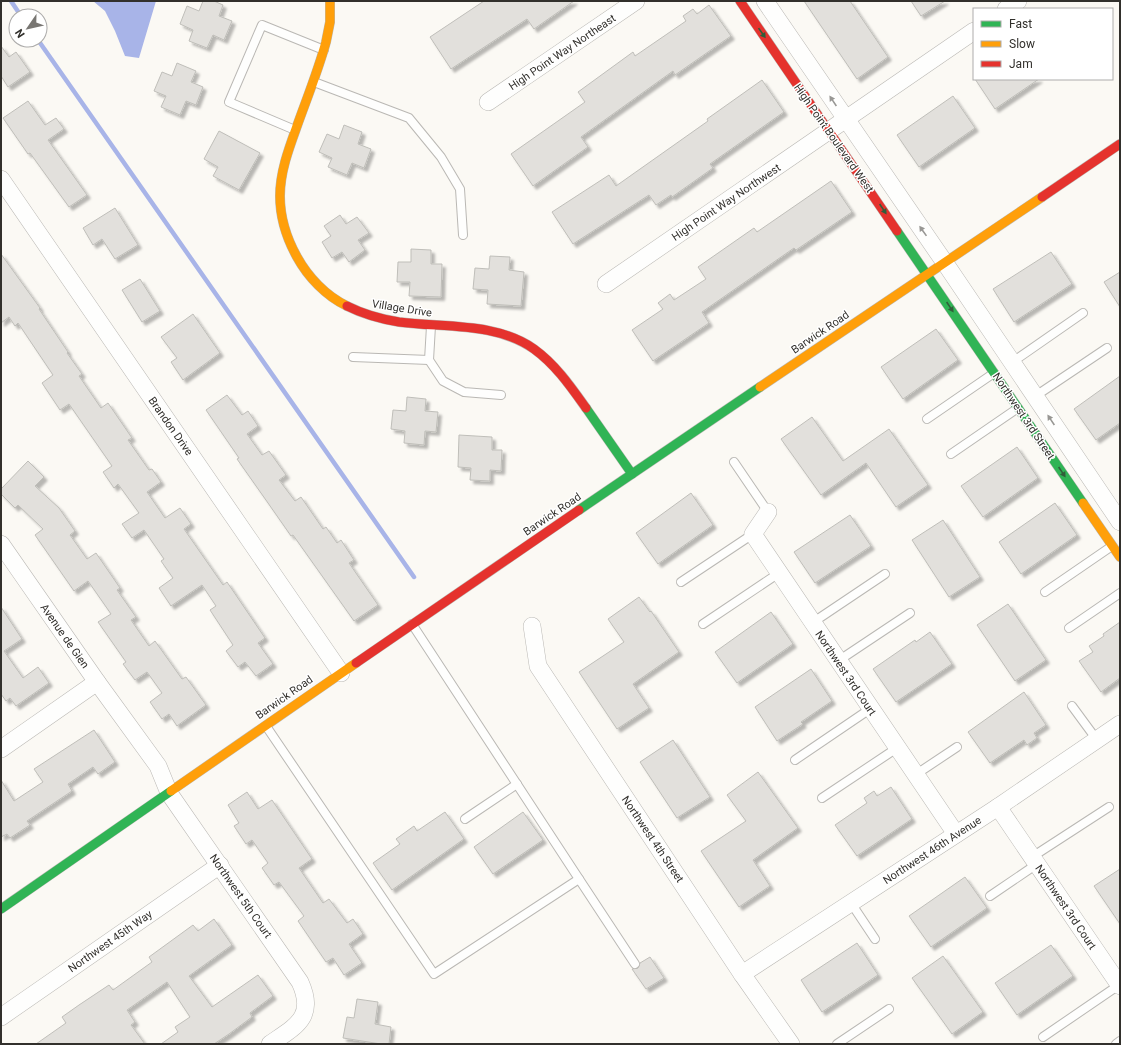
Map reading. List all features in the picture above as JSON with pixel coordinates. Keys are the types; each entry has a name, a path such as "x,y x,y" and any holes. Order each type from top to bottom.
{"street":[{"name":"Village Drive","path":"330,1 330,25 324,51 284,162 280,183 280,205 287,237 305,270 319,286 330,295 355,311 375,318 479,329 520,341 539,353 555,367 569,384 632,474"},
{"name":"High Point Way Northeast","path":"488,102 636,1"},
{"name":"High Point Boulevard West","path":"740,1 928,274"},
{"name":"High Point Boulevard West","path":"765,1 945,263"},
{"path":"1008,8 1018,1"},
{"name":"High Point Way Northwest","path":"606,284 973,32"},
{"name":"Barwick Road","path":"1,910 412,624 1120,144"},
{"name":"Brandon Drive","path":"1,179 341,673"},
{"name":"Northwest 3rd Street","path":"945,263 1003,367"},
{"name":"Northwest 3rd Street","path":"928,274 1003,367 1027,402 1116,543 1120,557"},
{"name":"Northwest 3rd Street","path":"1027,402 1120,522"},
{"path":"753,534 768,512"},
{"name":"Northwest 3rd Court","path":"753,534 838,662 956,834"},
{"name":"Avenue de Gien","path":"1,544 129,727 137,752 152,776 169,792"},
{"name":"Northwest 4th Street","path":"532,626 538,666 742,974 791,1044"},
{"path":"1,749 97,682"},
{"name":"Northwest 46th Avenue","path":"742,974 998,807 1120,724"},
{"name":"Northwest 5th Court","path":"169,792 300,982 305,992 306,1003 304,1014 298,1024 270,1044"},
{"name":"Northwest 3rd Court","path":"998,807 1119,985"},
{"name":"Northwest 45th Way","path":"1,1017 220,865"}],"lane":[{"path":"296,130 229,102 262,25 324,51"},
{"path":"313,81 409,118 441,157 460,189 463,235"},
{"path":"927,419 1083,313"},
{"path":"431,325 429,360 443,381 464,392 501,395"},
{"path":"951,454 1106,348"},
{"path":"353,357 429,360"},
{"path":"734,462 768,512"},
{"path":"681,582 753,534"},
{"path":"1045,592 1116,543"},
{"path":"703,624 779,573"},
{"path":"812,622 885,574"},
{"path":"1070,628 1120,593"},
{"path":"838,662 910,613"},
{"path":"412,624 635,964"},
{"path":"1072,706 1097,740"},
{"path":"795,760 870,709"},
{"path":"266,725 434,974 579,879"},
{"path":"915,774 957,747"},
{"path":"822,798 897,748"},
{"path":"465,819 517,784"},
{"path":"990,896 1034,860 1108,806"},
{"path":"851,903 875,940"},
{"path":"1043,1037 1119,985"},
{"path":"837,1044 889,1009"},
{"path":"1116,1044 1120,1041"}],"water":[{"path":"93,1 156,1 139,58 125,56 105,11"}],"building":[{"path":"203,1 214,1 223,5 219,16 232,21 224,40 213,35 207,48 189,41 193,30 180,24 187,6 199,11"},
{"path":"484,1 574,1 534,29 527,19 451,69 430,37"},
{"path":"804,1 850,1 888,57 857,79"},
{"path":"911,1 945,1 921,16"},
{"path":"709,5 731,36 675,75 673,71 581,137 588,147 533,186 511,154 585,102 578,92 633,52 635,56 686,21 683,16 693,9 697,14"},
{"path":"1,46 9,57 16,52 30,72 8,87 1,76"},
{"path":"177,63 196,71 191,82 203,87 196,105 186,101 180,115 161,107 166,96 154,91 162,72 172,76"},
{"path":"762,80 784,112 710,164 713,168 672,197 671,195 656,205 649,195 573,244 552,212 609,175 616,186 708,121 707,119"},
{"path":"976,80 1038,80 995,109"},
{"path":"953,96 975,128 919,167 897,135"},
{"path":"28,101 45,125 56,118 64,129 48,140 87,195 69,207 30,153 28,154 3,118"},
{"path":"344,125 362,132 358,144 371,149 364,168 352,163 347,175 328,167 332,158 319,152 327,134 339,139"},
{"path":"219,131 260,153 239,190 213,176 218,167 204,159"},
{"path":"831,181 852,212 796,250 794,248 702,312 709,323 653,361 632,330 663,309 658,303 670,294 674,300 706,279 698,267 754,228 757,232"},
{"path":"115,208 138,245 115,259 102,239 93,245 83,228"},
{"path":"340,215 346,224 357,217 369,233 358,240 365,250 349,262 342,252 332,258 322,242 331,236 324,226"},
{"path":"411,249 431,250 431,264 442,264 441,297 409,296 410,282 397,282 398,262 411,262"},
{"path":"1051,252 1072,284 1014,322 993,289"},
{"path":"1,254 40,308 39,309 68,352 67,353 82,374 79,376 101,408 108,403 132,438 128,440 149,470 152,469 161,482 147,492 165,518 180,508 191,524 184,529 223,585 227,582 265,638 258,643 273,664 256,676 245,662 238,667 226,651 233,645 210,610 216,606 202,585 171,606 159,588 173,578 161,561 164,559 144,530 132,538 122,524 139,513 118,484 114,488 103,472 112,466 69,404 60,410 42,383 53,375 18,323 15,326 9,317 1,323"},
{"path":"490,256 510,257 509,270 524,272 521,306 487,304 488,290 473,289 475,268 489,269"},
{"path":"1120,272 1120,307 1104,282"},
{"path":"140,279 160,311 142,322 122,290"},
{"path":"193,314 220,353 183,380 171,362 177,358 161,337"},
{"path":"936,329 958,360 903,399 881,367"},
{"path":"1120,376 1120,423 1096,440 1074,409"},
{"path":"227,395 242,415 248,411 258,426 247,434 262,455 269,451 286,475 279,480 295,501 301,497 323,529 326,527 337,543 341,540 354,560 349,563 378,605 354,621 293,535 291,536 237,459 239,458 206,410"},
{"path":"407,397 426,399 425,411 438,412 436,432 425,431 424,445 404,443 405,431 391,429 393,410 406,411"},
{"path":"812,417 843,461 889,429 928,485 896,507 866,463 821,495 781,439"},
{"path":"459,435 492,437 492,450 502,450 501,471 490,470 490,481 470,480 471,468 458,467"},
{"path":"1017,447 1038,478 983,517 961,486"},
{"path":"28,461 44,477 35,486 59,508 75,531 70,535 87,559 96,553 120,588 117,590 136,617 131,620 149,646 155,641 182,679 186,677 206,705 177,726 169,714 162,719 150,702 162,693 147,672 135,680 123,664 126,662 98,622 111,614 88,581 74,591 35,535 43,529 18,505 15,508 1,494 1,489"},
{"path":"691,493 713,525 658,564 636,533"},
{"path":"1055,503 1077,535 1021,574 999,542"},
{"path":"850,515 871,546 815,583 794,552"},
{"path":"943,520 980,577 949,597 912,540"},
{"path":"639,597 650,612 651,611 679,652 633,684 649,708 617,729 579,672 624,642 608,619"},
{"path":"1008,604 1046,660 1015,681 977,625"},
{"path":"1,607 22,639 4,651 23,678 38,667 49,683 16,706 10,698 6,701 1,694"},
{"path":"771,612 793,644 737,683 715,652"},
{"path":"1120,622 1120,678 1101,692 1079,661 1093,652 1089,646 1104,636 1103,634"},
{"path":"930,632 952,664 896,702 873,669 915,640 916,642"},
{"path":"811,669 832,701 801,722 803,724 777,741 755,707"},
{"path":"1024,692 1046,725 1034,733 1037,738 1027,745 1024,740 990,763 968,732"},
{"path":"94,730 115,762 98,774 93,767 68,784 72,791 27,821 30,825 10,838 7,834 1,837 1,780 14,801 43,782 34,769"},
{"path":"673,740 710,797 677,818 640,762"},
{"path":"758,772 798,828 753,860 770,886 739,907 701,851 746,821 727,795"},
{"path":"891,787 912,819 857,856 835,825 867,803 864,798 874,791 877,796"},
{"path":"247,792 258,809 272,800 312,859 299,868 323,903 329,899 347,923 353,919 363,934 349,944 362,963 344,975 333,958 326,962 298,921 304,916 279,882 274,885 262,868 268,863 252,840 246,844 234,826 239,823 228,805"},
{"path":"445,812 464,839 392,890 373,863 400,844 396,839 414,826 417,831"},
{"path":"523,812 543,840 493,874 474,847"},
{"path":"1120,869 1120,924 1094,886"},
{"path":"965,877 987,908 931,947 909,916"},
{"path":"214,919 232,945 189,976 212,1007 258,975 273,996 250,1013 252,1017 229,1034 214,1044 161,1044 178,1032 175,1027 190,1017 167,982 127,1010 135,1022 131,1025 145,1044 36,1044 66,1023 62,1017 79,1005 109,985 113,990 152,962 149,957 193,925 198,931"},
{"path":"857,943 878,975 822,1012 801,980"},
{"path":"1051,945 1073,976 1017,1015 995,983"},
{"path":"943,956 983,1012 952,1034 912,978"},
{"path":"650,957 664,978 646,989 632,969 638,968 640,963"},
{"path":"357,999 378,1002 375,1024 391,1027 389,1044 343,1038 347,1017 354,1018"}],"waterway":[{"path":"11,1 16,8"},
{"path":"44,48 414,577"}],"traffic: fast":[{"path":"897,231 1083,503"},
{"path":"579,510 760,387"},
{"path":"586,408 632,474"},
{"path":"1,909 171,791"}],"traffic: slow":[{"path":"330,1 330,22 326,42 286,160 280,187 280,204 287,236 293,250 306,272 332,297 347,306"},
{"path":"760,387 1042,197"},
{"path":"1083,503 1120,557"},
{"path":"171,791 356,663"}],"traffic: jam":[{"path":"740,1 897,231"},
{"path":"1042,197 1120,144"},
{"path":"347,306 365,314 392,321 486,330 519,340 534,349 549,362 563,377 586,408"},
{"path":"356,663 579,510"}]}
